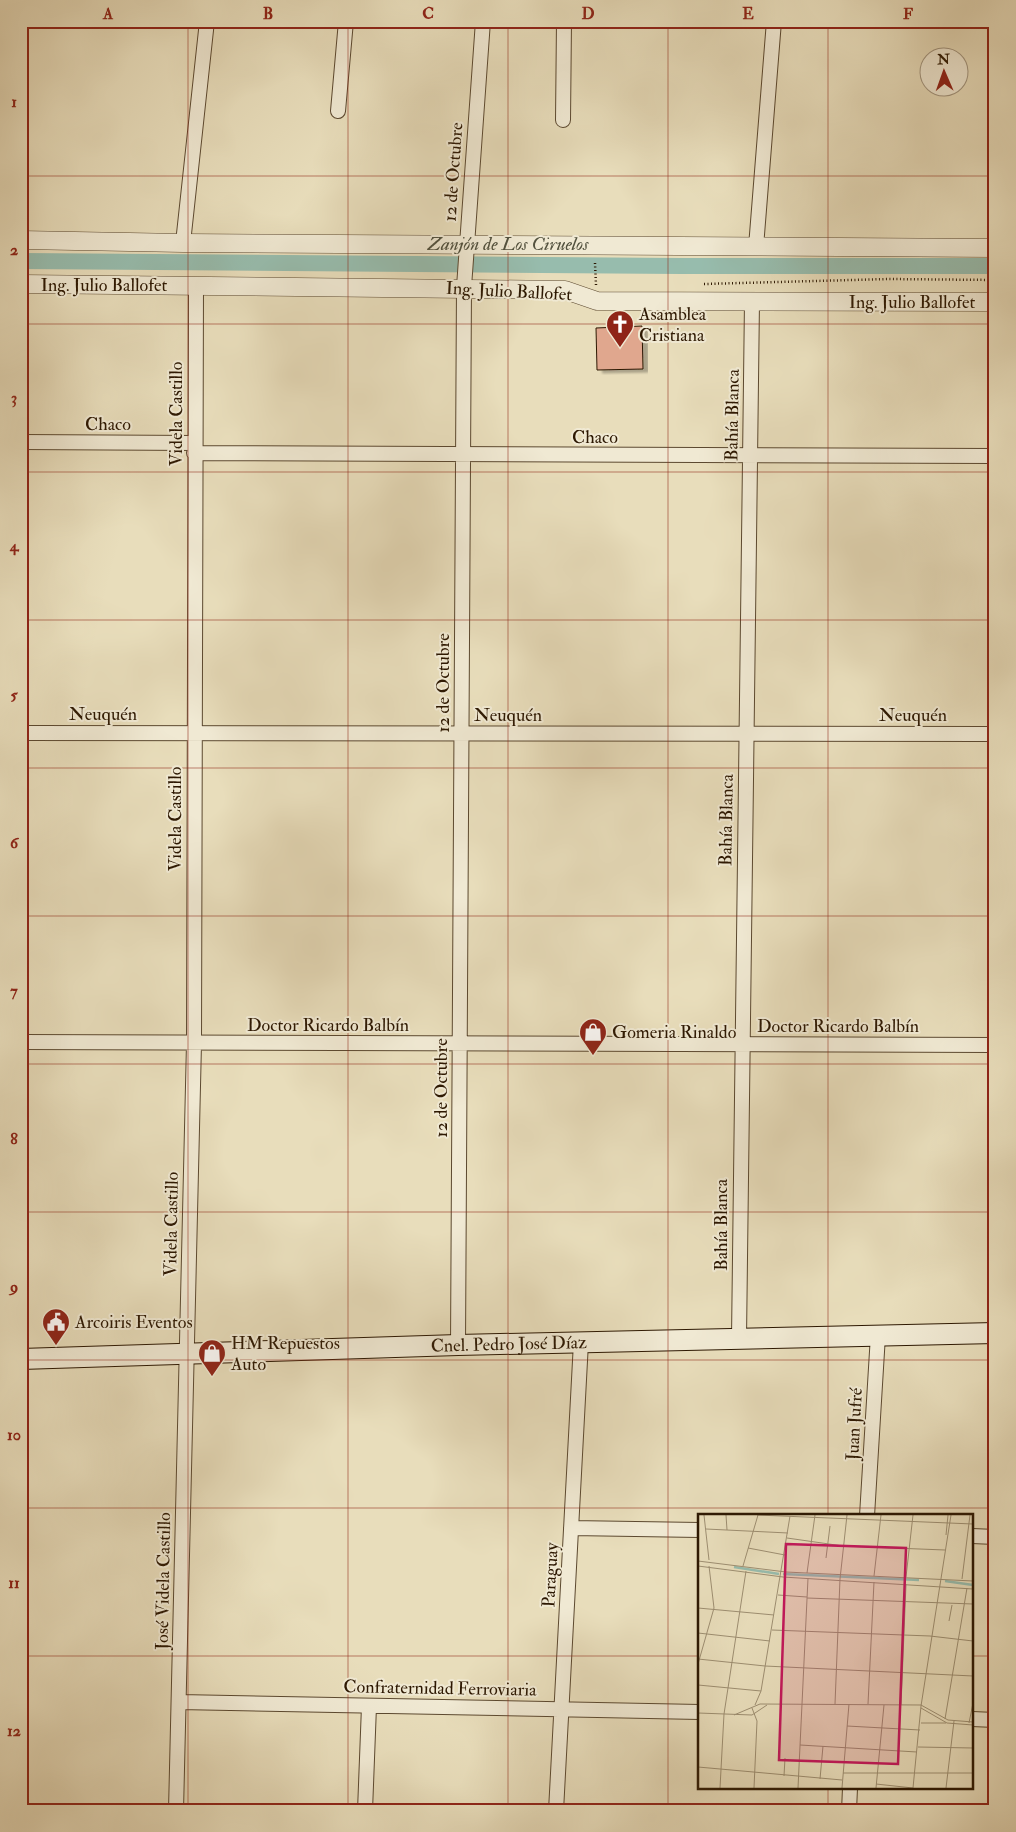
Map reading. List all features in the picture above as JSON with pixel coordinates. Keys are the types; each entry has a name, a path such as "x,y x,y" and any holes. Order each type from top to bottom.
{"main road":[{"name":"Cnel. Pedro José Díaz","path":"21,1359 188,1352 995,1333"}],"street":[{"path":"183,243 207,21"},
{"path":"338,111 346,21"},
{"name":"12 de Octubre","path":"458,1345 464,281 483,21"},
{"path":"563,120 564,21"},
{"path":"756,247 774,21"},
{"path":"21,240 465,250 756,247 995,248"},
{"name":"Ing. Julio Ballofet","path":"21,284 196,286 464,281 565,290 597,301 995,302"},
{"name":"Videla Castillo","path":"188,1352 194,1043 194,448 196,286"},
{"name":"Bahía Blanca","path":"739,1338 741,1044 752,301"},
{"name":"Chaco","path":"21,442 463,455 995,456"},
{"name":"Neuquén","path":"21,733 995,734"},
{"name":"Doctor Ricardo Balbín","path":"21,1042 460,1045 995,1045"},
{"name":"Juan Jufré","path":"867,1514 878,1336"},
{"name":"Paraguay","path":"556,1811 581,1342"},
{"name":"José Videla Castillo","path":"176,1811 188,1352"},
{"path":"571,1528 698,1530"},
{"path":"974,1536 995,1536"},
{"name":"Confraternidad Ferroviaria","path":"179,1702 698,1712"},
{"path":"365,1811 369,1706"},
{"path":"974,1719 995,1720"},
{"path":"849,1811 850,1790"}],"path":[{"path":"595,257 596,282"}],"building":[{"name":"Asamblea Cristiana","path":"642,326 643,369 597,370 596,328"}],"waterway":[{"name":"Zanjón de Los Ciruelos","path":"21,261 680,266 995,266"}],"place":[{"name":"Asamblea Cristiana","path":"620,348"},
{"name":"Gomeria Rinaldo","path":"593,1056"},
{"name":"Arcoiris Eventos","path":"56,1346"},
{"name":"HM Repuestos Auto","path":"212,1377"}]}
